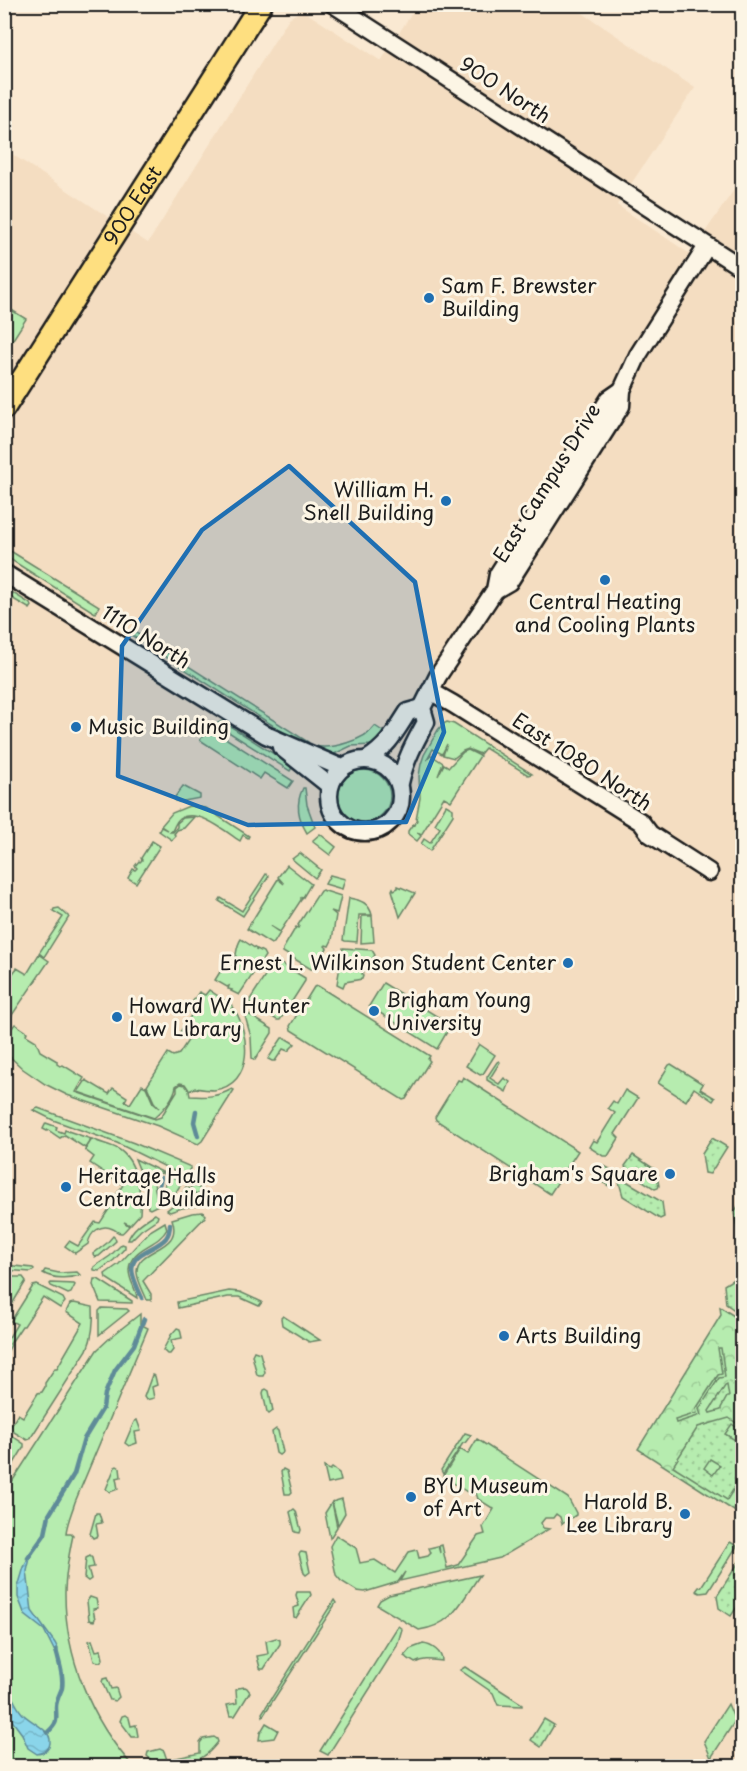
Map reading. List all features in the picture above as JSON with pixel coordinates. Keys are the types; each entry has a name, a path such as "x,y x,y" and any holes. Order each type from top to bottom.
{"main road":[{"name":"900 East","path":"4,408 261,4"}],"street":[{"name":"900 North","path":"333,4 742,268"},
{"name":"East Campus Drive","path":"400,783 403,767 426,722 422,708 438,676 495,590 498,574 609,399 622,390 638,355 707,246"},
{"name":"1110 North","path":"4,573 266,735"},
{"name":"East 1080 North","path":"430,691 641,822 650,834 709,872"},
{"name":"East Campus Drive","path":"368,759 382,750 408,712 422,708"},
{"path":"266,735 342,768"},
{"path":"266,735 330,786"},
{"path":"368,759 390,770 400,783 401,802 398,813 390,823 369,833 346,828 337,820 328,798 330,786 342,768 368,759"}],"highlighted area":[{"path":"289,466 415,582 444,732 406,822 248,825 118,776 122,646 202,530"}],"shaded area":[{"name":"Brigham Young University","path":"569,4 695,88 617,205 690,254 742,178 742,1766 5,1766 4,149 148,243 289,18 302,10 381,61 417,5"}],"green space":[{"path":"5,306 26,319 5,352"},
{"path":"4,547 99,606 95,613 5,556"},
{"path":"5,588 29,603 32,606 30,609 5,594"},
{"path":"133,631 308,742 305,746 131,635"},
{"path":"222,721 293,766 290,771 216,724"},
{"path":"447,722 454,724 532,774 528,775 485,748 480,754 468,749 463,751 454,758 443,755 447,744 442,754 433,749 427,760 431,755 443,763 438,776 444,764 449,767 463,752 468,750 480,756 451,801 444,797 421,835 417,832 421,836 417,841 408,834 408,831 417,820 421,764 438,730"},
{"path":"375,726 387,734 373,745 351,746 328,757 312,751 315,746 330,747 356,740"},
{"path":"208,727 293,781 288,788 264,773 260,779 200,740"},
{"path":"364,770 374,772 382,778 388,786 390,796 388,806 382,814 374,820 364,822 354,820 346,814 340,806 338,796 340,786 346,778 354,772"},
{"path":"183,786 200,795 200,798 175,801 175,797"},
{"path":"305,788 307,805 315,827 307,833 301,822 299,811 299,800"},
{"path":"446,805 453,809 453,815 430,851 421,844 424,839 430,843 440,828 435,824"},
{"path":"189,806 206,808 249,836 248,838 243,835 240,841 219,826 194,816 186,816 178,820 169,832 173,832 177,823 183,818 194,817 184,828 177,830 172,840 159,831 161,827 167,830 161,826 172,813"},
{"path":"320,834 336,847 330,855 313,842"},
{"path":"152,841 160,846 136,883 128,878 133,869 137,868 135,866 142,860 141,858"},
{"path":"300,853 321,870 315,878 292,859"},
{"path":"287,865 311,884 280,932 270,926 280,933 271,944 247,929 278,879 284,884 278,877"},
{"path":"266,874 269,876 243,916 219,901 221,898 242,911"},
{"path":"330,875 345,879 342,889 325,884"},
{"path":"398,886 415,893 400,917 392,890"},
{"path":"322,890 341,896 337,913 331,911 336,915 332,940 329,946 325,946 327,948 314,969 311,969 283,952 283,949"},
{"path":"349,898 364,903 372,915 359,915 357,942 343,940"},
{"path":"59,908 69,917 44,957 39,953 63,917 53,911"},
{"path":"362,916 372,916 374,942 361,943"},
{"path":"241,939 256,951 257,949 263,952 265,956 239,995 228,989 229,986 215,980 220,972 234,962"},
{"path":"343,948 372,950 375,955 362,974 362,979 345,982 343,987 337,984"},
{"path":"39,954 49,961 12,1015 7,1027 11,1029 15,1024 36,1041 40,1051 57,1061 60,1066 63,1065 84,1078 76,1092 155,1119 161,1117 177,1091 177,1087 181,1084 185,1085 189,1090 185,1084 180,1083 176,1086 171,1099 154,1118 78,1092 86,1080 109,1094 113,1088 127,1097 125,1101 130,1104 142,1085 146,1087 153,1103 159,1108 147,1086 168,1053 173,1056 179,1054 189,1039 180,1032 192,1014 187,1010 199,992 205,995 209,990 233,1006 231,1010 233,1007 243,1030 245,1056 243,1068 237,1078 227,1086 214,1090 195,1088 189,1091 190,1096 201,1096 217,1095 234,1090 202,1141 198,1144 158,1126 67,1095 23,1069 4,1051 5,974 10,977 17,968 27,974"},
{"path":"275,961 305,978 280,1020 249,1001"},
{"path":"383,983 451,1025 437,1049 369,1006"},
{"path":"318,986 430,1056 428,1059 430,1061 406,1099 403,1100 291,1030 290,1026 314,987"},
{"path":"248,1014 272,1029 272,1033 255,1060 252,1058 251,1037 245,1016"},
{"path":"282,1038 295,1044 288,1051 283,1049 275,1061 268,1059"},
{"path":"479,1044 495,1055 480,1075 466,1066"},
{"path":"499,1061 490,1078 499,1084 504,1078 510,1082 506,1092 487,1080"},
{"path":"671,1064 703,1084 700,1089 715,1098 713,1101 694,1088 686,1101 658,1083"},
{"path":"463,1077 578,1151 550,1194 436,1120 435,1117 458,1080 461,1081"},
{"path":"625,1090 638,1098 615,1134 619,1138 608,1156 603,1156 589,1147 593,1140 597,1142 615,1113 608,1108 613,1101 617,1104"},
{"path":"38,1108 134,1143 191,1167 186,1175 182,1175 117,1143 53,1120 33,1110"},
{"path":"46,1123 57,1127 56,1130 64,1133 65,1130 91,1139 85,1148 65,1135 60,1138 43,1129"},
{"path":"712,1138 727,1147 710,1174 705,1173 702,1154"},
{"path":"92,1139 118,1149 130,1161 139,1188 140,1214 130,1225 124,1222 129,1226 122,1233 109,1227 100,1228 91,1236 88,1244 75,1253 65,1246 69,1241 78,1246 95,1222 100,1223 123,1185 90,1163 94,1157 85,1150"},
{"path":"633,1155 656,1170 658,1188 655,1189 626,1170 625,1166"},
{"path":"135,1159 179,1180 181,1184 173,1197 167,1201 163,1198 166,1175 156,1174 154,1186 158,1205 148,1208 146,1186"},
{"path":"601,1167 610,1169 612,1183 609,1186 596,1177"},
{"path":"621,1178 662,1202 664,1217 660,1219 623,1196 619,1182"},
{"path":"193,1185 203,1190 202,1193 181,1196 186,1187 190,1189"},
{"path":"202,1200 203,1205 170,1212 167,1210 172,1206"},
{"path":"738,1206 742,1209 742,1232 737,1228 734,1213"},
{"path":"203,1212 205,1217 143,1281 151,1294 151,1300 147,1300 137,1273 138,1264 171,1238 174,1230 172,1219"},
{"path":"155,1214 158,1216 157,1219 128,1240 135,1228"},
{"path":"165,1222 167,1229 163,1235 134,1256 131,1262 129,1274 137,1298 106,1278 105,1274 119,1264 150,1231"},
{"path":"113,1236 116,1241 95,1257 93,1254"},
{"path":"122,1244 125,1248 114,1260 99,1271 94,1270 94,1267"},
{"path":"5,1265 33,1268 34,1270 31,1272 5,1270"},
{"path":"45,1270 59,1273 77,1272 80,1275 66,1278 56,1277 43,1273"},
{"path":"5,1277 23,1277 26,1281 5,1316"},
{"path":"735,1278 741,1281 742,1315 726,1304 724,1285"},
{"path":"94,1279 98,1279 132,1303 100,1302 93,1285"},
{"path":"51,1283 75,1285 68,1294 51,1286"},
{"path":"37,1285 63,1298 65,1302 60,1308 43,1297 10,1344 5,1356 5,1344 17,1324 11,1321 33,1286"},
{"path":"229,1291 240,1292 262,1302 259,1306 239,1297 228,1297 178,1308 177,1302"},
{"path":"70,1304 93,1307 93,1329 89,1345 30,1439 27,1440 9,1429 18,1414 23,1417 38,1393 42,1392 45,1383 57,1368 83,1323 66,1312"},
{"path":"720,1307 742,1321 742,1516 638,1449 721,1315"},
{"path":"102,1308 129,1311 99,1335 99,1311"},
{"path":"140,1314 140,1324 148,1328 67,1525 66,1533 73,1535 66,1572 65,1594 70,1641 83,1686 105,1729 133,1766 5,1766 4,1494 97,1350"},
{"path":"283,1316 320,1340 309,1342 282,1325"},
{"path":"177,1328 180,1329 182,1338 171,1340 173,1350 167,1354 163,1350"},
{"path":"718,1348 721,1348 725,1377 719,1378 699,1409 701,1415 676,1423 675,1420 697,1413 696,1409 718,1375 722,1374"},
{"path":"254,1351 260,1353 265,1372 263,1376 257,1375 252,1355"},
{"path":"152,1375 155,1376 157,1385 152,1387 154,1398 146,1400 144,1397"},
{"path":"727,1385 729,1397 721,1410 710,1413 709,1411"},
{"path":"266,1389 269,1391 273,1411 269,1414 263,1393"},
{"path":"729,1418 742,1427 742,1475 727,1500 673,1466 698,1427","holes":["732,1424 741,1431 735,1440 725,1434","710,1459 720,1465 713,1475 704,1468"]},
{"path":"137,1420 141,1431 135,1432 137,1443 129,1446 125,1443"},
{"path":"276,1429 283,1452 279,1455 276,1453 272,1432"},
{"path":"5,1431 24,1444 24,1447 5,1478"},
{"path":"465,1433 471,1435 463,1443 443,1474 441,1470"},
{"path":"477,1439 568,1498 576,1515 562,1524 560,1517 556,1514 553,1518 545,1518 541,1523 543,1528 549,1529 500,1558 400,1581 405,1572 398,1582 365,1592 357,1591 341,1581 336,1575 330,1546 336,1535 356,1548 360,1563 375,1560 395,1573 409,1552 417,1550 419,1558 431,1553 429,1548 438,1546 440,1553 439,1546 442,1545 447,1568 458,1565 478,1536 485,1534 483,1527 494,1509 478,1499 475,1490 467,1492 443,1476 460,1449 468,1454"},
{"path":"117,1466 120,1468 121,1477 116,1478 118,1489 110,1492 106,1489"},
{"path":"324,1467 330,1470 332,1468 339,1473 341,1481 328,1484"},
{"path":"283,1469 287,1471 292,1492 290,1494 285,1494 281,1472"},
{"path":"342,1499 345,1513 338,1525 332,1502"},
{"path":"332,1502 337,1527 330,1538 325,1513"},
{"path":"294,1509 300,1533 295,1532 290,1512"},
{"path":"96,1513 99,1513 102,1523 96,1524 98,1536 93,1538 90,1534"},
{"path":"730,1542 737,1546 708,1592 696,1591 701,1587"},
{"path":"306,1553 310,1572 306,1575 299,1554"},
{"path":"90,1556 94,1567 88,1568 91,1579 88,1581 84,1578 86,1558"},
{"path":"742,1557 742,1581 736,1590 741,1601 731,1616 719,1608 717,1596"},
{"path":"480,1575 456,1610 441,1623 431,1627 419,1630 377,1605 380,1600 389,1595"},
{"path":"297,1592 310,1592 311,1595 296,1618 293,1608 299,1606"},
{"path":"90,1597 96,1599 98,1608 93,1609 94,1621 89,1620 87,1601"},
{"path":"334,1600 336,1603 263,1716 262,1713"},
{"path":"398,1626 402,1629 397,1646 328,1755 320,1751"},
{"path":"276,1638 280,1640 280,1644 264,1669 261,1669 257,1656 268,1654 266,1641"},
{"path":"92,1640 96,1651 101,1650 103,1659 100,1662 94,1661 89,1641"},
{"path":"423,1644 436,1650 442,1661 425,1660 415,1663 404,1656 410,1649"},
{"path":"465,1667 522,1706 498,1705 493,1693 460,1670"},
{"path":"107,1678 111,1689 116,1688 119,1697 115,1701 110,1700 102,1682"},
{"path":"245,1687 250,1692 235,1716 230,1716 227,1705 237,1703 236,1690"},
{"path":"728,1704 735,1721 711,1758 704,1741"},
{"path":"125,1715 129,1718 131,1726 136,1725 137,1737 132,1737 120,1721"},
{"path":"544,1719 554,1725 541,1747 531,1740"},
{"path":"266,1723 278,1730 274,1738 259,1740 260,1733"},
{"path":"214,1737 218,1742 213,1748 191,1763 175,1766 159,1764 147,1756 148,1752 160,1749 164,1751 167,1760 200,1753 200,1743 203,1739"}],"water":[{"path":"31,1554 27,1571 32,1611 55,1643 58,1649 57,1656 44,1630 25,1615 18,1597 18,1587 24,1567"},
{"path":"5,1688 22,1713 46,1731 50,1741 49,1747 44,1752 37,1754 28,1748 5,1705"}],"waterway":[{"path":"196,1111 194,1122 198,1136"},
{"path":"161,1178 158,1189 161,1199"},
{"path":"142,1298 133,1275 134,1261 166,1238 170,1224"},
{"path":"28,1558 45,1534 49,1515 74,1474 84,1439 103,1408 105,1394 115,1370 134,1345 144,1319"},
{"path":"48,1732 55,1723 56,1704 62,1688 62,1674 56,1650"}],"place":[{"name":"Sam F. Brewster Building","path":"429,298"},
{"name":"William H. Snell Building","path":"446,501"},
{"name":"Central Heating and Cooling Plants","path":"605,580"},
{"name":"Music Building","path":"76,727"},
{"name":"Ernest L. Wilkinson Student Center","path":"568,963"},
{"name":"Brigham Young University","path":"374,1011"},
{"name":"Howard W. Hunter Law Library","path":"117,1017"},
{"name":"Brigham's Square","path":"670,1174"},
{"name":"Heritage Halls Central Building","path":"66,1187"},
{"name":"Arts Building","path":"504,1336"},
{"name":"BYU Museum of Art","path":"411,1497"},
{"name":"Harold B. Lee Library","path":"685,1514"}]}
